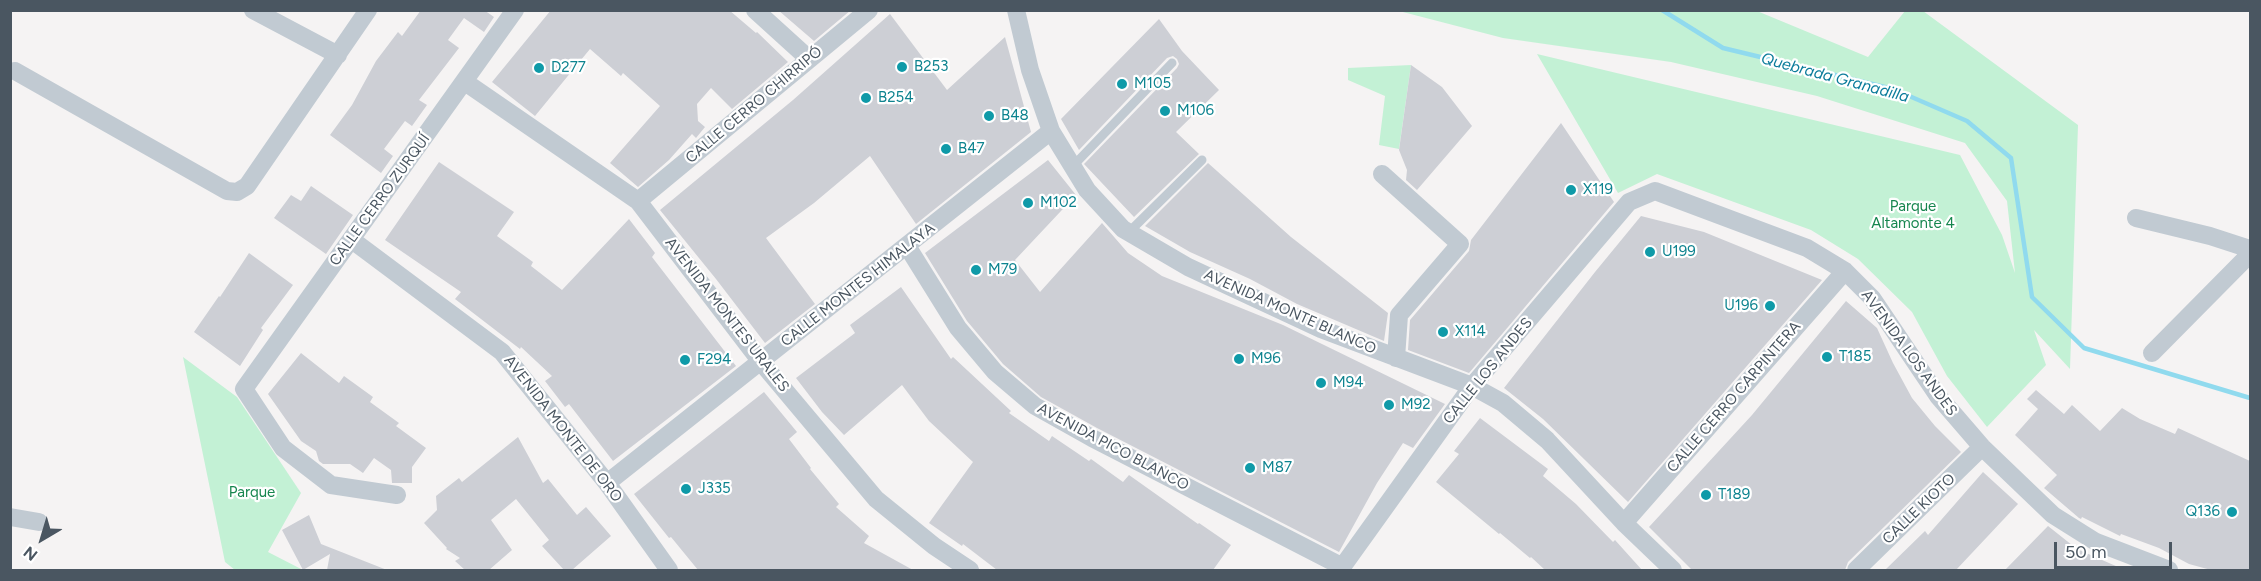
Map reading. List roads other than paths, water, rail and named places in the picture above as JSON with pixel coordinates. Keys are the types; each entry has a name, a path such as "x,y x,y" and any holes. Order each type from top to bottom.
{"street":[{"path":"254,10 338,55"},
{"path":"15,71 227,191 237,192 247,186 369,10"},
{"name":"CALLE CERRO ZURQUÍ","path":"397,495 331,485 283,448 244,389 515,10"},
{"path":"755,10 809,59"},
{"name":"CALLE CERRO CHIRRIPÓ","path":"638,201 869,10"},
{"name":"AVENIDA MONTE BLANCO","path":"1016,10 1030,70 1051,131 1087,190 1123,229 1188,267 1321,329 1472,386 1503,403 1547,440 1624,523 1673,570"},
{"name":"AVENIDA MONTES URALES","path":"465,82 638,201 761,362 876,499 934,546 970,570"},
{"name":"CALLE MONTES HIMALAYA","path":"607,483 1051,131"},
{"path":"1382,174 1460,244 1399,315 1396,358"},
{"name":"AVENIDA LOS ANDES","path":"1655,191 1806,248 1845,271 1872,298 1938,396 1982,447 2053,515 2096,542 2166,570"},
{"name":"CALLE LOS ANDES","path":"1341,569 1472,386 1629,202 1655,191"},
{"path":"2136,218 2210,236 2250,252 2152,353"},
{"name":"AVENIDA MONTE DE ORO","path":"352,240 502,352 607,483 669,570"},
{"name":"AVENIDA PICO BLANCO","path":"907,246 958,328 995,372 1035,406 1341,569"},
{"name":"CALLE CERRO CARPINTERA","path":"1624,523 1845,271"},
{"name":"CALLE KIOTO","path":"1856,570 1982,447"},
{"path":"10,517 39,522"}],"lane":[{"path":"1072,167 1172,63"},
{"path":"1129,232 1202,160"}],"waterway":[{"name":"Quebrada Granadilla","path":"1662,10 1723,48 1893,89 1967,121 2011,158 2032,297 2084,348 2250,398"}],"place":[{"name":"B253","path":"902,67"},
{"name":"D277","path":"539,68"},
{"name":"M105","path":"1122,84"},
{"name":"B254","path":"866,98"},
{"name":"M106","path":"1165,111"},
{"name":"B48","path":"989,116"},
{"name":"B47","path":"946,149"},
{"name":"X119","path":"1571,190"},
{"name":"M102","path":"1028,203"},
{"name":"U199","path":"1650,252"},
{"name":"M79","path":"976,270"},
{"name":"U196","path":"1770,306"},
{"name":"X114","path":"1443,332"},
{"name":"T185","path":"1827,357"},
{"name":"M96","path":"1239,359"},
{"name":"F294","path":"685,360"},
{"name":"M94","path":"1321,383"},
{"name":"M92","path":"1389,405"},
{"name":"M87","path":"1250,468"},
{"name":"J335","path":"686,489"},
{"name":"T189","path":"1706,495"},
{"name":"Q136","path":"2232,512"}],"park label":[{"name":"Parque Altamonte 4","path":"1913,216"},
{"name":"Parque","path":"252,493"}]}
